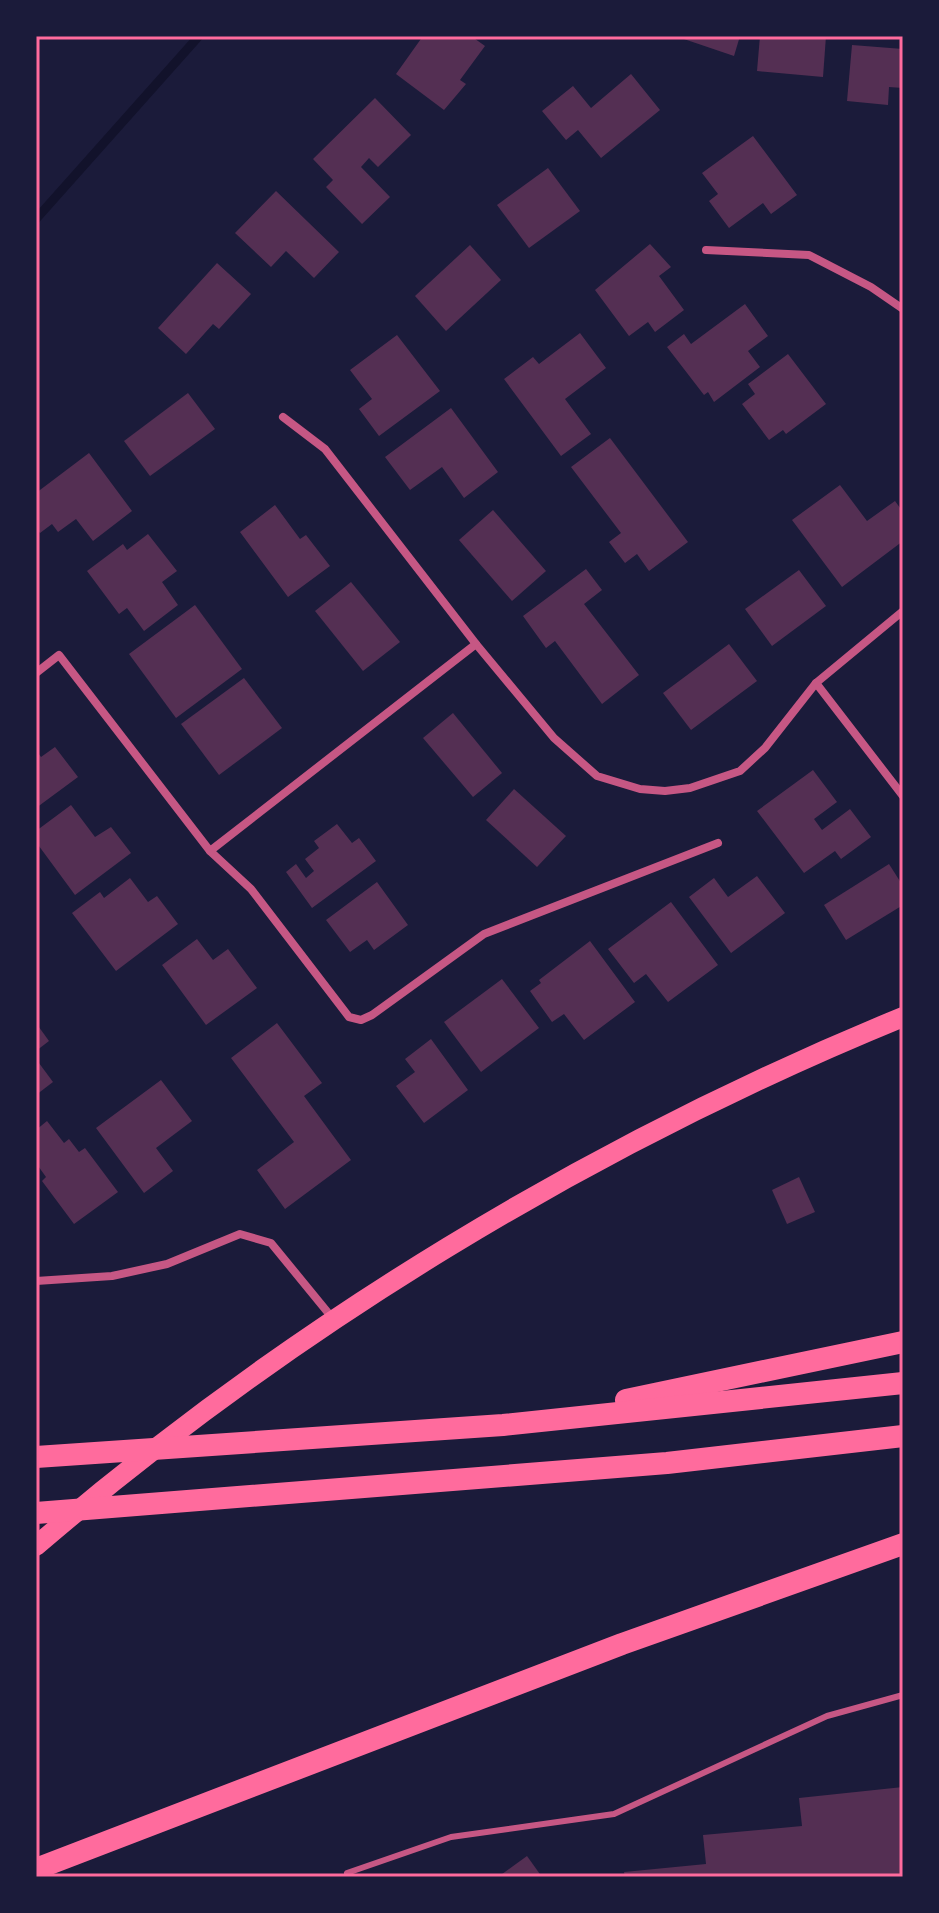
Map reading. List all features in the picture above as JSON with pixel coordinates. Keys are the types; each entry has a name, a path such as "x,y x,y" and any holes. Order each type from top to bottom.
{"highway":[{"path":"503,1425 903,1342"},
{"path":"36,1457 503,1425 903,1383"},
{"path":"36,1513 667,1463 903,1436"},
{"path":"36,1869 622,1644 903,1544"}],"main road":[{"path":"36,1546 152,1451 301,1343 482,1229 642,1140 781,1070 903,1017"}],"street":[{"path":"706,250 809,255 871,287 903,309"},
{"path":"283,417 325,449 476,644 575,760 597,776 640,789 690,788 740,771 765,748 816,683 903,611"},
{"path":"210,851 476,644"},
{"path":"36,673 59,655 210,851 251,889 349,1017 361,1020 484,934 718,843"},
{"path":"816,683 903,796"},
{"path":"36,1281 112,1276 167,1264 240,1234 271,1243 334,1320"}],"lane":[{"path":"351,1877 347,1873 451,1837 614,1814 827,1716 903,1695"}],"building":[{"path":"423,36 471,36 485,46 460,80 466,84 444,110 396,74"},
{"path":"675,36 740,36 734,56"},
{"path":"760,36 826,36 823,77 757,71"},
{"path":"852,45 903,49 903,88 889,87 888,105 847,101"},
{"path":"631,74 660,110 601,158 578,130 566,140 542,111 573,86 591,108"},
{"path":"375,98 411,135 378,167 369,158 361,167 390,197 362,224 326,187 333,180 313,159"},
{"path":"753,136 797,195 771,214 763,203 729,228 709,201 718,194 702,173"},
{"path":"548,168 580,211 529,248 497,205"},
{"path":"276,191 339,252 314,278 286,251 271,267 235,233"},
{"path":"650,244 671,267 659,276 684,310 655,332 648,322 629,336 595,290"},
{"path":"470,245 501,280 446,331 415,296"},
{"path":"217,263 251,294 219,329 213,324 186,354 158,328"},
{"path":"745,304 768,336 748,351 760,367 714,402 708,392 704,395 667,347 684,334 691,344"},
{"path":"580,333 606,368 565,399 591,434 561,456 504,379 533,357 539,364"},
{"path":"397,335 440,391 379,436 359,409 372,399 350,370"},
{"path":"788,354 826,404 786,434 783,430 769,440 742,404 755,394 748,384"},
{"path":"188,393 215,429 150,476 124,441"},
{"path":"451,408 498,472 464,498 442,467 410,490 385,457"},
{"path":"610,438 688,542 649,571 637,554 625,563 609,542 621,533 571,467"},
{"path":"89,453 132,511 93,541 76,519 58,532 52,524 40,533 36,528 36,493"},
{"path":"840,485 867,521 895,501 903,512 903,541 842,587 792,520"},
{"path":"275,505 300,539 306,535 330,566 288,597 240,532"},
{"path":"493,510 546,571 512,601 459,540"},
{"path":"148,534 177,571 162,582 178,605 144,631 127,608 119,614 87,571 123,544 127,550"},
{"path":"586,569 602,590 584,604 639,675 602,704 555,641 546,648 523,616"},
{"path":"799,570 826,606 772,646 745,609"},
{"path":"351,582 400,642 363,671 315,611"},
{"path":"195,605 242,669 176,718 129,654"},
{"path":"729,644 757,681 691,730 663,693"},
{"path":"244,678 282,728 219,775 181,724"},
{"path":"453,713 502,773 473,797 423,738"},
{"path":"55,747 78,777 36,808 36,750 41,757"},
{"path":"813,770 837,802 814,819 822,830 850,809 871,837 841,859 835,851 804,873 757,811"},
{"path":"514,789 566,836 537,867 486,820"},
{"path":"71,805 95,837 111,827 131,853 75,895 36,842 36,831"},
{"path":"337,824 352,843 359,838 376,861 312,908 286,872 296,864 306,878 314,871 305,859 319,848 314,841"},
{"path":"889,864 903,886 903,905 846,940 824,905"},
{"path":"757,876 785,913 731,953 689,897 714,878 728,897"},
{"path":"130,878 148,902 157,896 178,924 116,971 72,913 100,892 104,898"},
{"path":"377,882 408,925 374,950 367,940 350,952 326,920"},
{"path":"671,902 718,965 668,1002 646,974 634,983 608,949"},
{"path":"197,939 213,960 228,949 257,988 206,1025 162,965"},
{"path":"590,941 635,1002 584,1040 564,1014 552,1022 530,991 541,983 539,980"},
{"path":"502,979 539,1028 481,1072 444,1022"},
{"path":"36,1023 49,1041 36,1051"},
{"path":"277,1023 322,1083 304,1096 351,1160 285,1209 257,1170 294,1142 231,1058"},
{"path":"431,1039 468,1090 424,1123 396,1086 415,1072 405,1059"},
{"path":"36,1059 53,1082 36,1095"},
{"path":"161,1080 192,1121 156,1148 173,1171 144,1193 96,1128"},
{"path":"47,1121 64,1143 69,1139 79,1152 85,1148 118,1192 74,1224 42,1181 46,1177 36,1163 36,1130"},
{"path":"799,1177 815,1212 787,1224 772,1190"},
{"path":"903,1787 903,1877 625,1877 624,1872 706,1864 703,1835 802,1826 799,1798"},
{"path":"527,1856 542,1877 498,1877"}],"waterway":[{"path":"36,219 199,36"}]}
